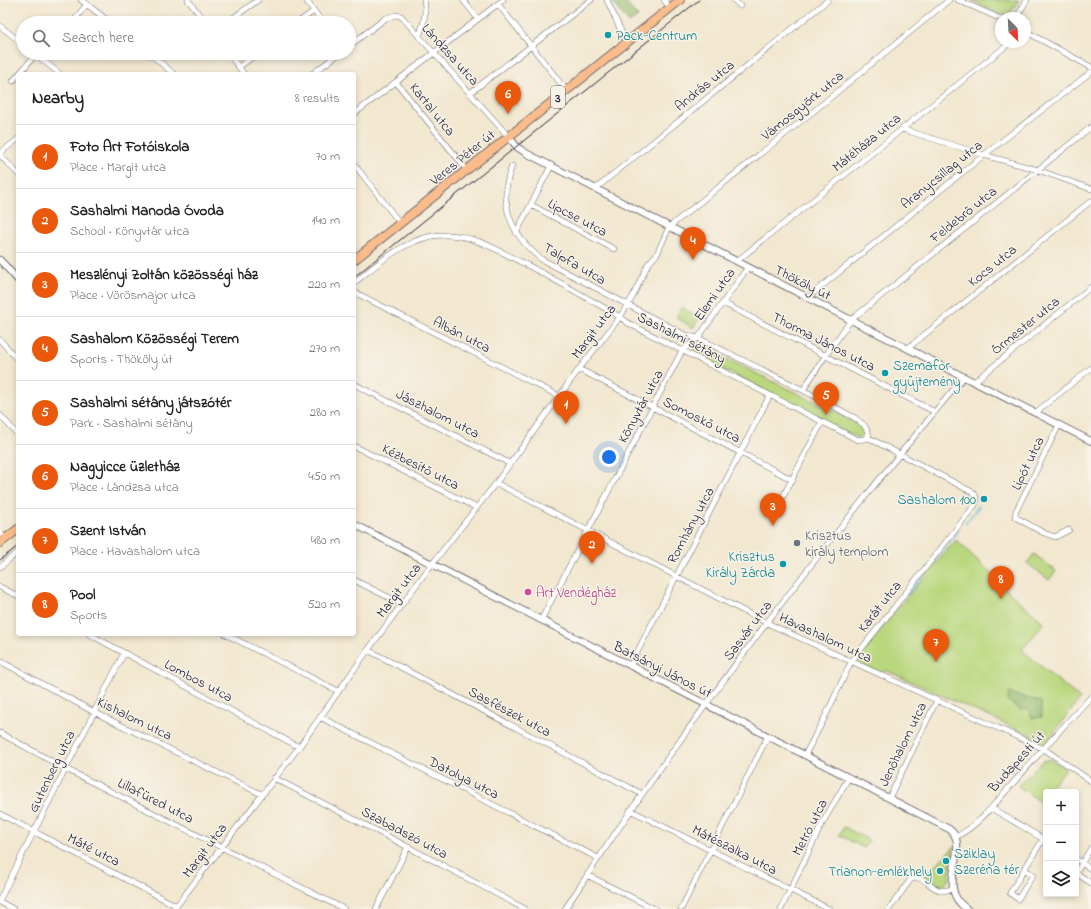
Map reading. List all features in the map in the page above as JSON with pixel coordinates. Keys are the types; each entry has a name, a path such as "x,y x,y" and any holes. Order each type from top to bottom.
{"main road":[{"name":"Veres Péter út","path":"356,258 680,0"},
{"path":"2,538 16,530"}],"street":[{"path":"81,0 102,16"},
{"path":"188,0 201,16"},
{"path":"236,16 258,0"},
{"path":"306,0 318,16"},
{"path":"419,37 426,10 424,0"},
{"path":"463,0 478,19"},
{"path":"470,93 591,0"},
{"path":"607,0 626,42"},
{"path":"664,0 670,8"},
{"path":"734,0 740,6"},
{"name":"András utca","path":"595,188 828,0"},
{"name":"Vámosgyörk utca","path":"670,227 949,0"},
{"path":"958,0 995,16"},
{"path":"1020,12 1027,0"},
{"path":"356,112 500,2 531,47 566,90"},
{"path":"78,16 87,4"},
{"path":"307,16 314,11"},
{"name":"Lándzsa utca","path":"356,41 386,18 393,15 401,16 509,137"},
{"path":"0,26 16,39"},
{"path":"1031,34 1091,67"},
{"name":"Mátéháza utca","path":"737,261 1003,48"},
{"path":"20,72 30,60"},
{"path":"44,60 58,72"},
{"path":"157,60 172,72"},
{"path":"234,60 243,72"},
{"path":"239,67 248,60"},
{"path":"315,72 331,60"},
{"name":"Aranycsillag utca","path":"807,298 984,155 1091,72"},
{"path":"13,81 16,77"},
{"name":"Kartal utca","path":"396,82 467,170"},
{"name":"Feldebrő utca","path":"803,390 851,320 1091,128"},
{"path":"902,129 984,155 1038,170 1091,189"},
{"name":"Thököly út","path":"509,137 518,148 551,166 807,298 1059,425 1090,438"},
{"path":"16,141 0,154 16,172"},
{"name":"Talpfa utca","path":"512,166 507,180 507,203 509,215 516,233 527,247 541,259 556,268 627,305"},
{"path":"516,233 551,166"},
{"path":"356,167 400,223"},
{"name":"Kocs utca","path":"908,348 1091,201"},
{"name":"Lipcse utca","path":"531,205 614,249"},
{"name":"Margit utca","path":"176,907 298,747 432,564 496,484 579,369 620,317 642,279 645,277 670,227"},
{"name":"Sashalmi sétány","path":"356,281 385,258 413,242 432,236 447,235 463,237 488,245 550,277 628,323 682,351 858,440 869,438 900,454 974,493 977,498 977,502"},
{"path":"0,260 16,278"},
{"name":"Elemi utca","path":"682,351 698,338 748,267"},
{"path":"550,277 556,268"},
{"name":"Őrmester utca","path":"974,382 1091,287"},
{"name":"Albán utca","path":"356,293 559,396"},
{"name":"Thorma János utca","path":"723,303 935,412"},
{"name":"Sashalmi sétány","path":"627,305 685,335 698,338 803,390 855,418 864,425 868,432 869,438"},
{"path":"0,340 16,358"},
{"name":"Könyvtár utca","path":"541,620 682,351"},
{"path":"1035,413 1091,368"},
{"name":"Somoskő utca","path":"579,369 793,480"},
{"name":"Sasvár utca","path":"565,909 630,810 767,623 832,537 964,377"},
{"name":"Jászhalom utca","path":"356,385 511,464"},
{"name":"Romhány utca","path":"630,666 770,395"},
{"path":"0,415 16,433"},
{"path":"775,512 822,422"},
{"name":"Lipót utca","path":"1059,425 1016,511 1016,517 1055,537 1069,530"},
{"name":"Kézbesítő utca","path":"356,447 477,508"},
{"name":"Havashalom utca","path":"496,484 767,623 1044,749 1091,781"},
{"name":"Karát utca","path":"805,755 851,662 977,502"},
{"name":"Batsányi János út","path":"356,525 949,829 953,832 956,838"},
{"path":"0,567 16,554"},
{"path":"356,581 402,604"},
{"path":"0,587 16,595"},
{"name":"Lombos utca","path":"92,636 298,747"},
{"path":"229,636 338,691"},
{"name":"Sasfészek utca","path":"368,650 642,794"},
{"name":"Gutenberg utca","path":"0,901 124,653"},
{"name":"Kishalom utca","path":"0,661 94,712 262,794"},
{"name":"Budapesti út","path":"956,838 967,831 991,808 1091,697"},
{"name":"Jenőhalom utca","path":"889,798 937,700"},
{"name":"Datolya utca","path":"320,717 598,858"},
{"name":"Lillafüred utca","path":"0,733 66,769 222,846 344,909"},
{"path":"681,909 768,736"},
{"name":"Metró utca","path":"781,909 823,822 849,777"},
{"name":"Szabadszó utca","path":"274,778 525,909"},
{"path":"991,808 1043,839"},
{"name":"Mátészalka utca","path":"630,810 829,909"},
{"name":"Máté utca","path":"0,814 176,907"},
{"path":"956,838 956,851 952,878 953,889 959,903 967,909"},
{"path":"1024,869 1033,875 1018,899 1010,893 1024,869 1043,843"},
{"path":"376,909 408,847"},
{"path":"1079,868 1091,848"},
{"path":"1079,861 1091,869"},
{"path":"587,875 655,909"},
{"path":"1079,875 1091,882"},
{"path":"889,909 911,880 916,878 921,878 940,891 953,889"},
{"path":"0,901 13,909"}],"green space":[{"path":"611,0 624,0 638,17 629,23"},
{"path":"971,0 1019,0 1011,12 995,12"},
{"path":"682,307 699,319 693,328 676,317"},
{"path":"698,345 834,411 862,427 865,432 862,437 858,438 690,353"},
{"path":"956,540 992,574 994,579 1044,623 1022,650 1080,699 1042,748 1029,741 1032,736 885,670 882,674 855,662 905,599"},
{"path":"1034,554 1056,571 1049,580 1027,563"},
{"path":"1009,693 1041,702 1042,717 1032,718 1029,709 1021,710 1008,701"},
{"path":"1051,759 1066,769 1049,789 1043,789 1043,796 1039,801 1018,786 1042,761"},
{"path":"844,827 869,840 864,848 839,835"},
{"name":"Sziklay Szeréna tér","path":"954,847 949,880 943,886 929,882 925,875"}],"waterway":[{"path":"965,524 979,506"},
{"path":"907,595 959,530"}],"tram line":[{"path":"356,275 699,0"},
{"path":"0,560 16,548"}],"place":[{"name":"Pack-Centrum","path":"608,35"},
{"name":"Nagyicce üzletház","path":"508,114"},
{"name":"Sashalom Közösségi Terem","path":"693,260"},
{"name":"Szemafor gyűjtemény","path":"885,373"},
{"name":"Sashalmi sétány játszótér","path":"826,415"},
{"name":"Foto Art Fotóiskola","path":"566,424"},
{"name":"Sashalom 100","path":"984,499"},
{"name":"Meszlényi Zoltán közösségi ház","path":"773,526"},
{"name":"Krisztus király templom","path":"797,543"},
{"name":"Sashalmi Manoda Óvoda","path":"592,564"},
{"name":"Krisztus Király Zárda","path":"783,564"},
{"name":"Art Vendégház","path":"528,592"},
{"name":"Pool","path":"1001,599"},
{"name":"Szent István","path":"936,662"},
{"name":"Sziklay Szeréna tér","path":"946,861"},
{"name":"Trianon-emlékhely","path":"940,871"}]}
